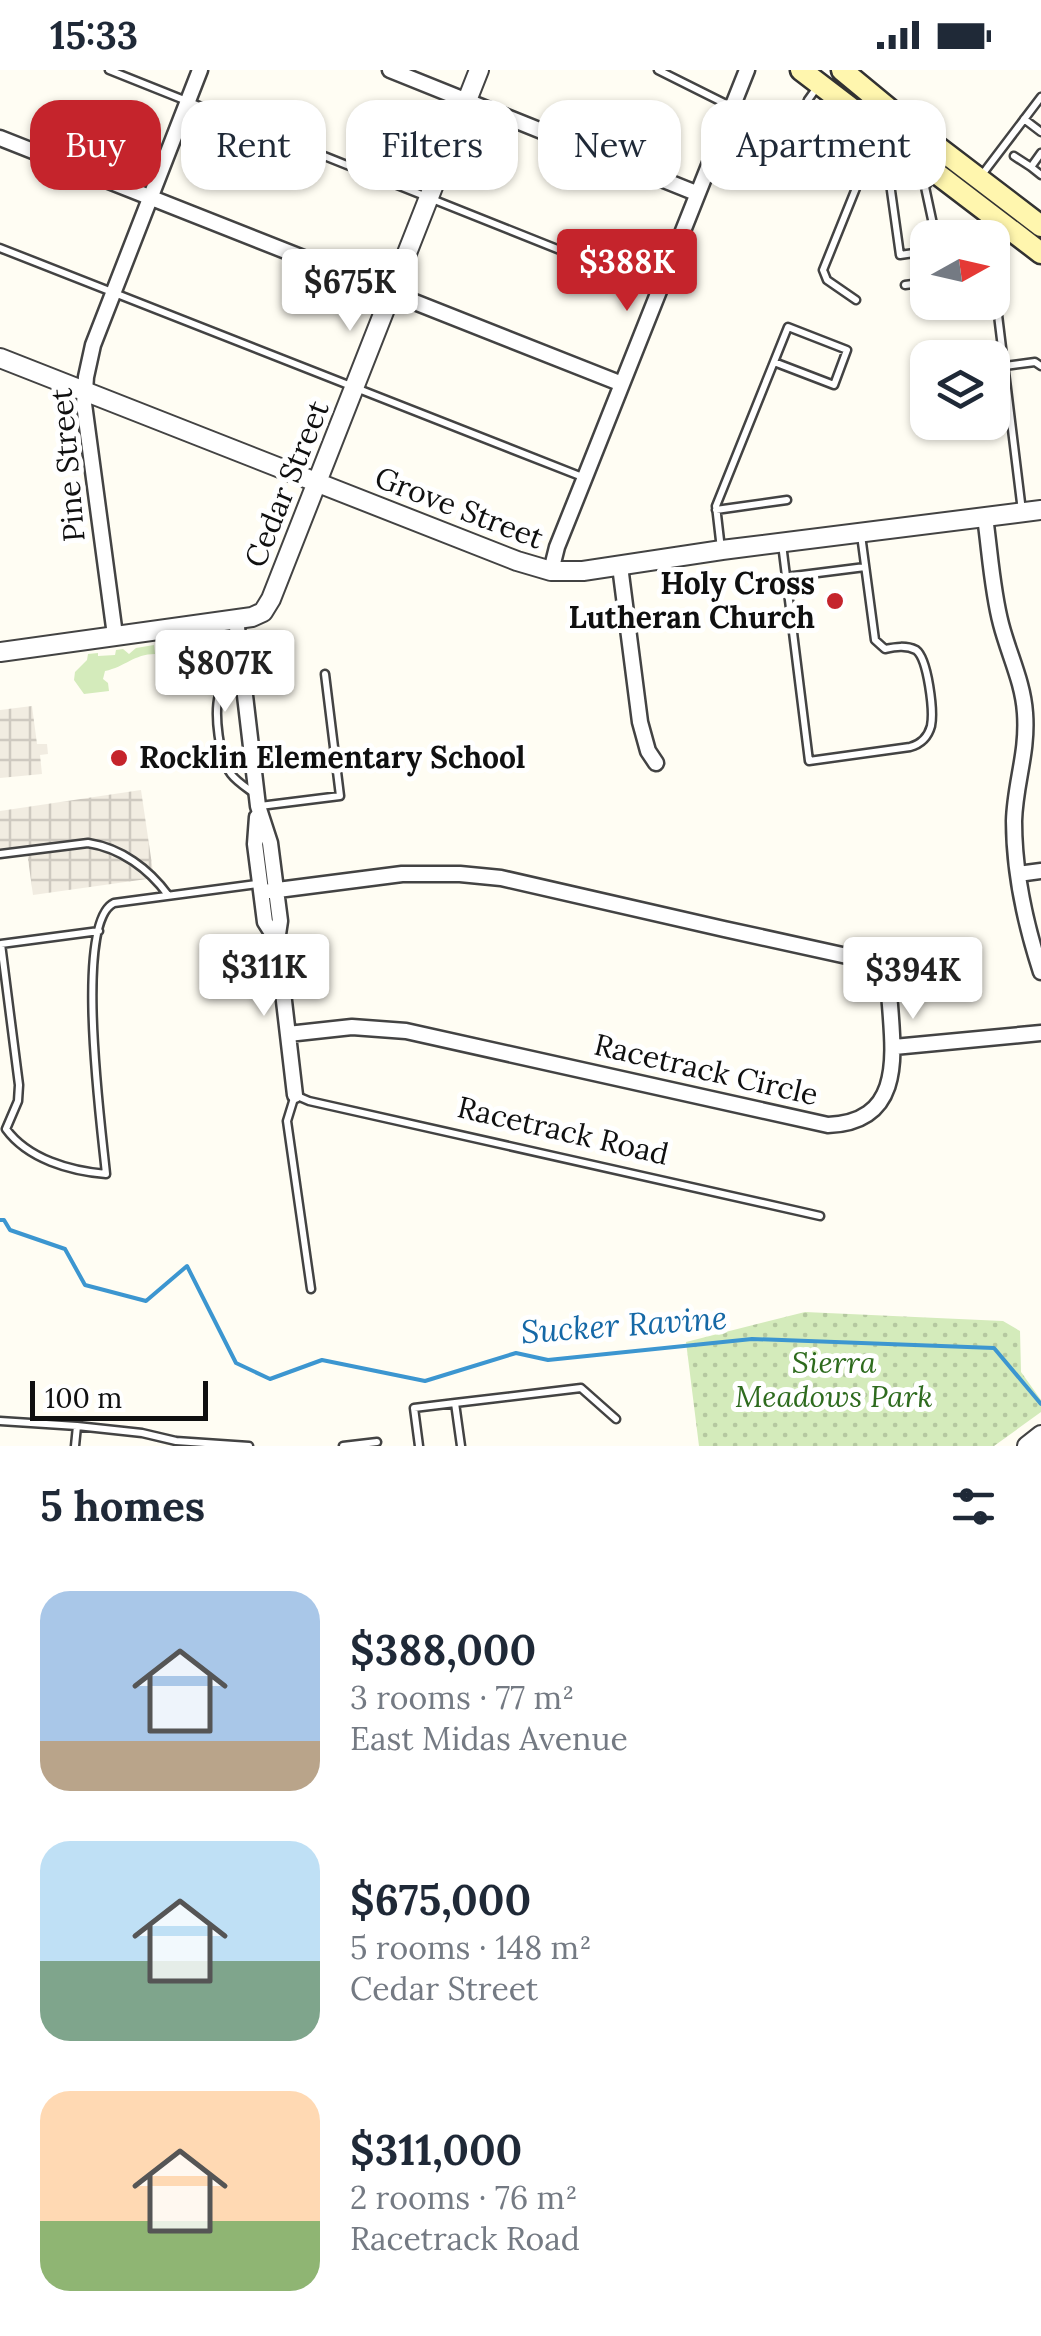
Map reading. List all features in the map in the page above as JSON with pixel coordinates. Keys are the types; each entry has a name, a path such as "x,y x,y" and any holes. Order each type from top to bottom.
{"main road":[{"path":"801,70 841,100"},
{"path":"842,70 879,100"},
{"path":"946,154 1041,226"},
{"path":"946,181 1041,253"}],"street":[{"name":"Pine Street","path":"188,100 200,70"},
{"path":"390,70 465,100"},
{"name":"Cedar Street","path":"467,100 479,70"},
{"path":"734,100 741,72"},
{"name":"Pine Street","path":"115,635 84,390 93,344 181,119"},
{"path":"518,121 696,193"},
{"path":"0,138 622,384"},
{"path":"551,571 557,546 701,181"},
{"name":"Cedar Street","path":"236,619 258,616 268,606 433,190"},
{"name":"Grove Street","path":"0,358 551,571 583,571 1032,511"},
{"path":"985,517 999,618 1025,708 1025,751 1014,821 1023,914 1041,972"},
{"path":"620,566 640,722 648,751 656,763"},
{"path":"0,652 236,619 258,801 270,843 269,889 280,921 277,941 294,1094"},
{"path":"1018,874 1041,871"},
{"name":"Racetrack Circle","path":"269,889 402,874 501,878 762,938 882,960 890,974 894,1047 891,1079 879,1101 861,1117 828,1125 406,1031 352,1027 288,1034"},
{"path":"894,1047 1041,1033"},
{"path":"1027,1446 1041,1435"}],"lane":[{"path":"109,70 185,100"},
{"path":"658,70 718,100"},
{"path":"808,100 820,84"},
{"path":"965,196 1041,97"},
{"path":"1024,119 1041,132"},
{"path":"1031,167 1041,153"},
{"path":"326,156 660,290"},
{"path":"1014,156 1041,175"},
{"path":"855,190 823,270 827,280 856,300"},
{"path":"891,190 900,255 910,254"},
{"path":"926,190 932,220"},
{"path":"984,211 985,220"},
{"path":"0,248 585,478"},
{"path":"905,285 910,284"},
{"path":"722,550 716,506 774,362 788,328 847,350 834,385 774,362"},
{"path":"1010,365 1035,362 1041,366"},
{"path":"1010,393 1032,511"},
{"path":"716,510 788,500"},
{"path":"782,542 809,760 910,747 920,744 931,728 926,664 913,648 885,648 875,640 860,533"},
{"path":"786,577 865,568"},
{"path":"242,676 219,695 216,709 225,764 233,778 258,801 340,796 324,674"},
{"path":"0,854 99,844 144,868 168,895"},
{"path":"99,931 2,944 19,1085 18,1101 3,1128 16,1143 47,1160 76,1171 106,1174 91,1004 102,912 114,903 168,895 256,884 269,889"},
{"path":"294,1094 287,1121 312,1289"},
{"name":"Racetrack Road","path":"294,1094 309,1101 820,1216"},
{"path":"419,1446 414,1408 581,1388 616,1420"},
{"path":"455,1403 460,1446"},
{"path":"0,1421 248,1446"},
{"path":"76,1446 77,1426"},
{"path":"343,1446 377,1442"}],"green space":[{"path":"154,645 155,654 105,671 103,679 109,691 84,694 74,680 88,654 115,655 116,650 123,649 129,654 136,648"},
{"name":"Sierra Meadows Park","path":"805,1312 1003,1321 1020,1331 1021,1372 1041,1400 1041,1412 994,1446 699,1446 686,1342"}],"shaded area":[{"path":"32,706 37,744 47,744 48,754 40,755 42,774 0,778 0,710"},
{"path":"141,790 154,878 33,895 27,852 0,856 0,811"}],"waterway":[{"name":"Sucker Ravine","path":"0,1220 10,1230 65,1249 85,1285 146,1301 187,1266 236,1363 270,1379 322,1360 425,1381 516,1353 548,1360 752,1339 994,1348 1041,1404"}],"place":[{"name":"Holy Cross Lutheran Church","path":"835,601"},
{"name":"Rocklin Elementary School","path":"119,758"}]}
